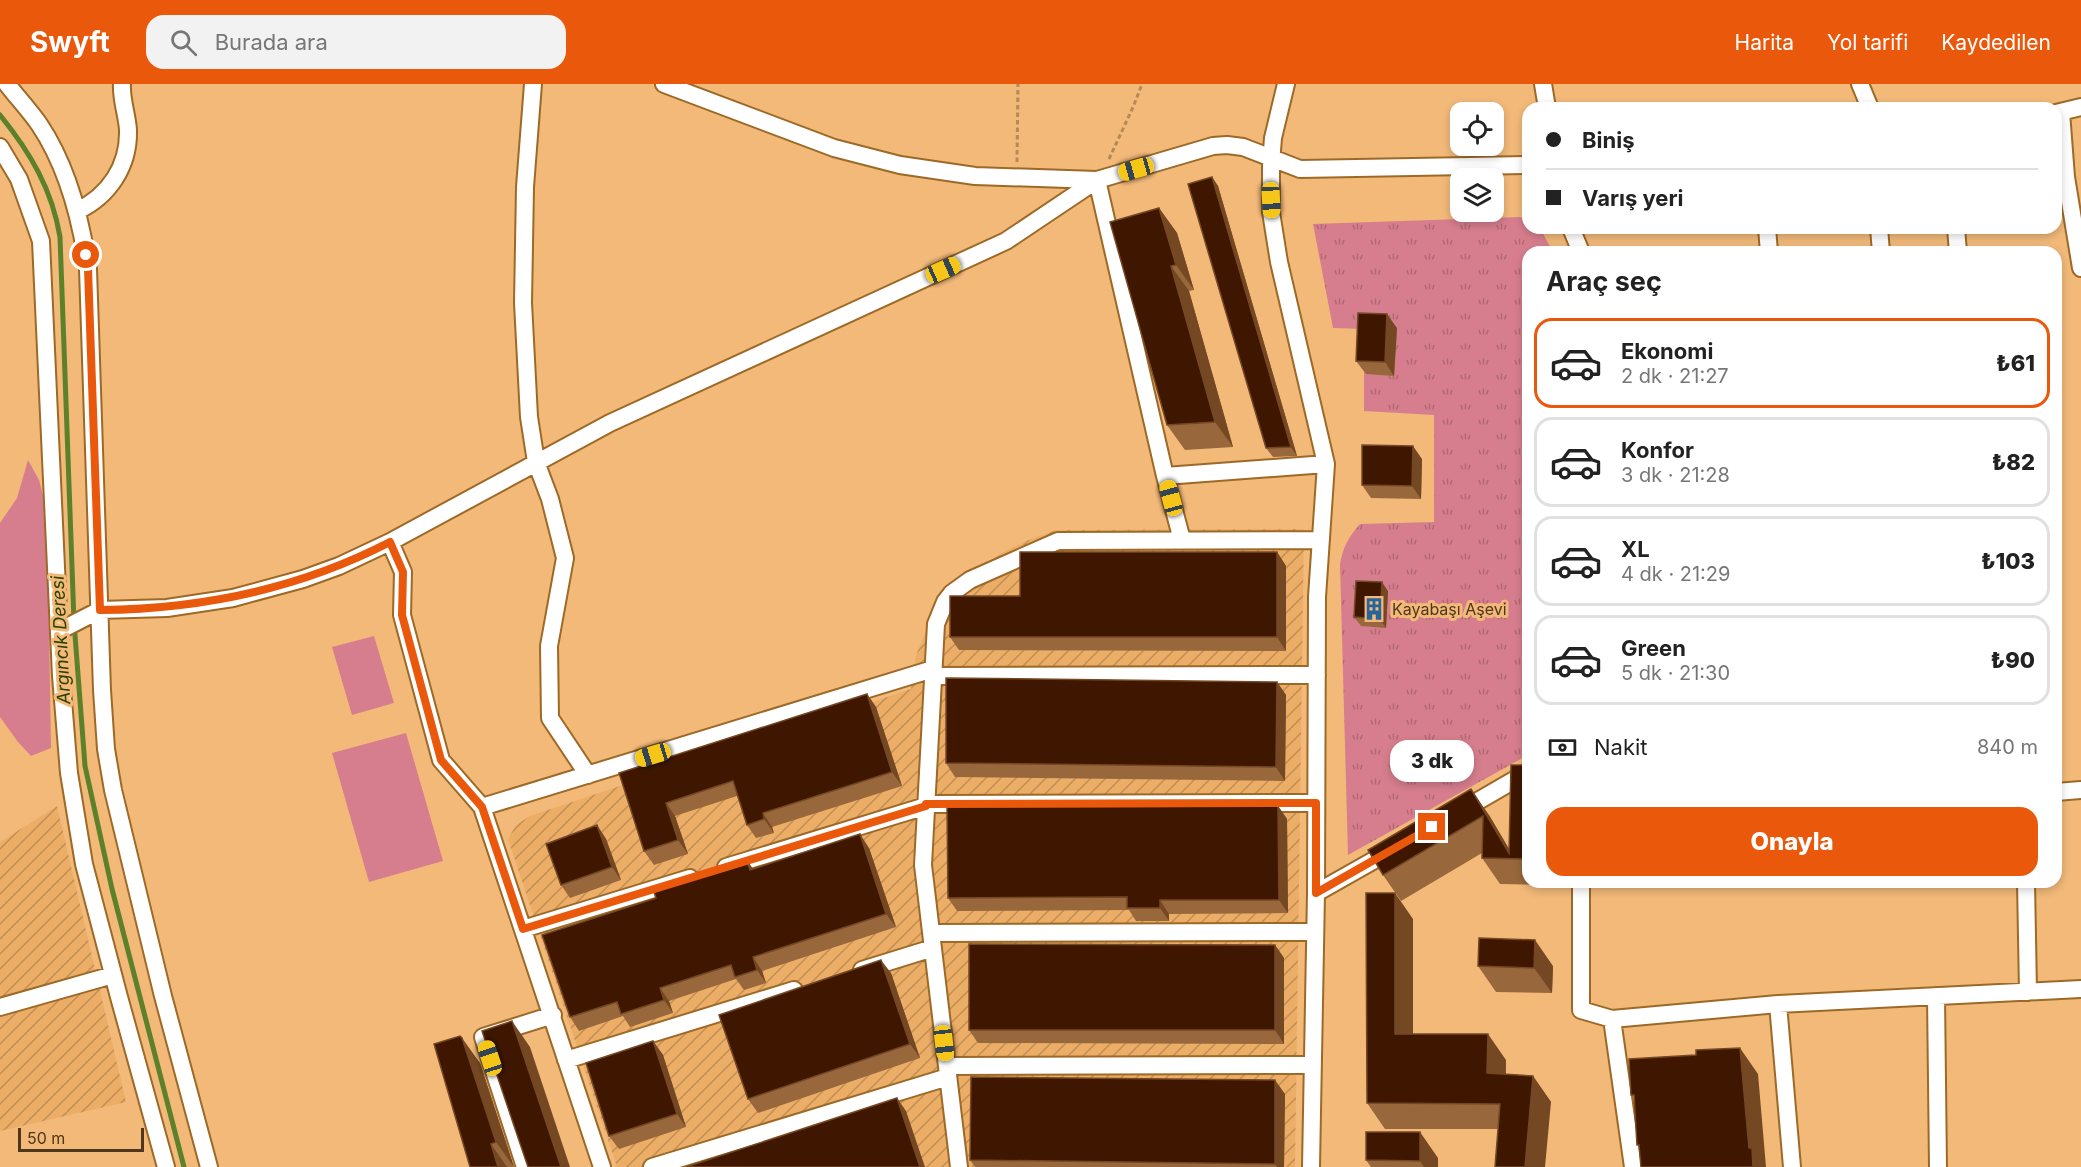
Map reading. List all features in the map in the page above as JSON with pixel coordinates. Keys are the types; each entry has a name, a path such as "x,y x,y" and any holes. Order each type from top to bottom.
{"street":[{"path":"7,84 39,125 68,183 77,211 88,269 104,719 113,790 163,996 209,1167"},
{"path":"77,211 88,206 106,191 114,182 123,163 128,129 122,84"},
{"path":"533,84 525,188 523,303 529,417 536,462 550,499 565,558 549,646 550,718 588,775"},
{"path":"664,84 834,148 936,171 1017,179 1097,180 1213,146 1227,145 1243,147 1300,168 1522,165"},
{"path":"1286,84 1277,114 1271,157 1270,196 1274,237 1326,464 1317,597 1316,893 1311,1167"},
{"path":"1543,84 1545,102"},
{"path":"1860,84 1868,102"},
{"path":"2062,111 2081,107"},
{"path":"2062,140 2081,268"},
{"path":"0,147 19,179 41,241 59,631 69,773 84,864 166,1167"},
{"path":"59,631 100,610 167,608 212,602 267,590 339,566 390,542 610,423 1006,241 1097,180"},
{"path":"1097,180 1165,476 1182,540"},
{"path":"1165,476 1326,464"},
{"path":"959,1167 923,865 936,624 939,613 952,593 970,580 1058,541 1321,540"},
{"path":"390,542 403,572 402,615 441,760 482,807 602,1167"},
{"path":"482,807 933,673 1317,675"},
{"path":"1448,818 1522,775"},
{"path":"2062,792 2081,790"},
{"path":"523,929 926,805 1316,803"},
{"path":"1316,893 1407,841"},
{"path":"1581,888 1581,1010 1612,1019 1778,1004 2081,988"},
{"path":"2026,888 2028,992"},
{"path":"841,976 932,940 1315,932"},
{"path":"0,1007 113,975"},
{"path":"566,1060 807,986"},
{"path":"1936,996 1938,1167"},
{"path":"1778,1004 1792,1167"},
{"path":"525,1167 483,1037 553,1015"},
{"path":"1612,1019 1633,1167"},
{"path":"652,1167 948,1072 1313,1065"}],"path":[{"path":"1017,179 1018,84"},
{"path":"1097,180 1123,130 1142,84"}],"shaded area":[{"path":"1304,529 1295,1167 617,1167 508,839 516,825 530,816 911,689 916,655 929,624 967,576 1007,550 1031,539 1056,530"},
{"path":"57,806 126,1102 0,1131 0,842"}],"green space":[{"path":"1520,217 1522,218 1522,234 1543,234 1550,246 1522,246 1522,758 1348,855 1340,564 1347,542 1360,524 1434,522 1434,415 1364,411 1364,329 1333,328 1313,224 1450,219 1450,222 1504,222 1504,218"},
{"path":"28,460 39,480 47,511 51,748 31,756 0,717 0,523 17,498"},
{"path":"374,636 394,703 352,715 332,647"},
{"path":"406,733 443,861 369,882 332,753"}],"building":[{"path":"1212,177 1291,447 1266,448 1188,184"},
{"path":"1159,208 1176,265 1171,266 1215,422 1167,425 1110,222"},
{"path":"1358,313 1387,314 1385,362 1356,361"},
{"path":"1362,445 1413,446 1412,486 1362,485"},
{"path":"1020,552 1277,552 1277,637 950,637 950,596 1020,596"},
{"path":"1356,581 1382,582 1380,619 1354,617"},
{"path":"946,678 1277,682 1276,767 946,763"},
{"path":"867,694 892,772 763,813 764,819 747,825 733,781 666,803 678,840 644,851 619,773"},
{"path":"1511,765 1522,765 1522,859 1482,858 1483,816 1383,875 1368,850 1471,789 1509,853"},
{"path":"1278,806 1279,900 1160,900 1160,908 1127,908 1127,897 948,898 947,807"},
{"path":"597,825 612,867 561,885 546,844"},
{"path":"860,834 886,914 753,957 757,970 735,977 731,965 660,988 664,1000 621,1014 617,1002 570,1017 542,935 656,898 653,889 746,859 750,870"},
{"path":"1366,893 1395,893 1395,1034 1488,1034 1487,1073 1533,1076 1525,1167 1495,1167 1500,1104 1367,1103"},
{"path":"1479,938 1535,940 1534,968 1478,966"},
{"path":"969,944 1275,945 1275,1030 969,1030"},
{"path":"881,960 910,1044 748,1099 719,1015"},
{"path":"512,1021 561,1167 528,1167 482,1031"},
{"path":"460,1036 496,1142 491,1144 498,1167 470,1167 434,1044"},
{"path":"653,1041 677,1114 609,1136 586,1063"},
{"path":"1740,1048 1749,1148 1752,1148 1753,1167 1641,1167 1639,1145 1637,1145 1634,1095 1631,1095 1629,1059 1696,1055 1696,1050"},
{"path":"971,1077 1275,1080 1275,1164 970,1160"},
{"path":"897,1098 920,1167 686,1167"},
{"path":"1366,1132 1420,1132 1420,1161 1366,1160"}],"waterway":[{"name":"Argıncık Deresi","path":"0,115 21,143 38,172 51,203 60,237 74,622 85,766 112,889 184,1167"}],"place":[{"name":"Kayabaşı Aşevi","path":"1374,609"}],"route":[{"path":"86,255 100,610 167,608 234,598 303,579 339,566 390,542 403,572 402,615 441,760 482,807 523,929 926,806 926,804 1316,803 1316,893 1432,827"}]}
